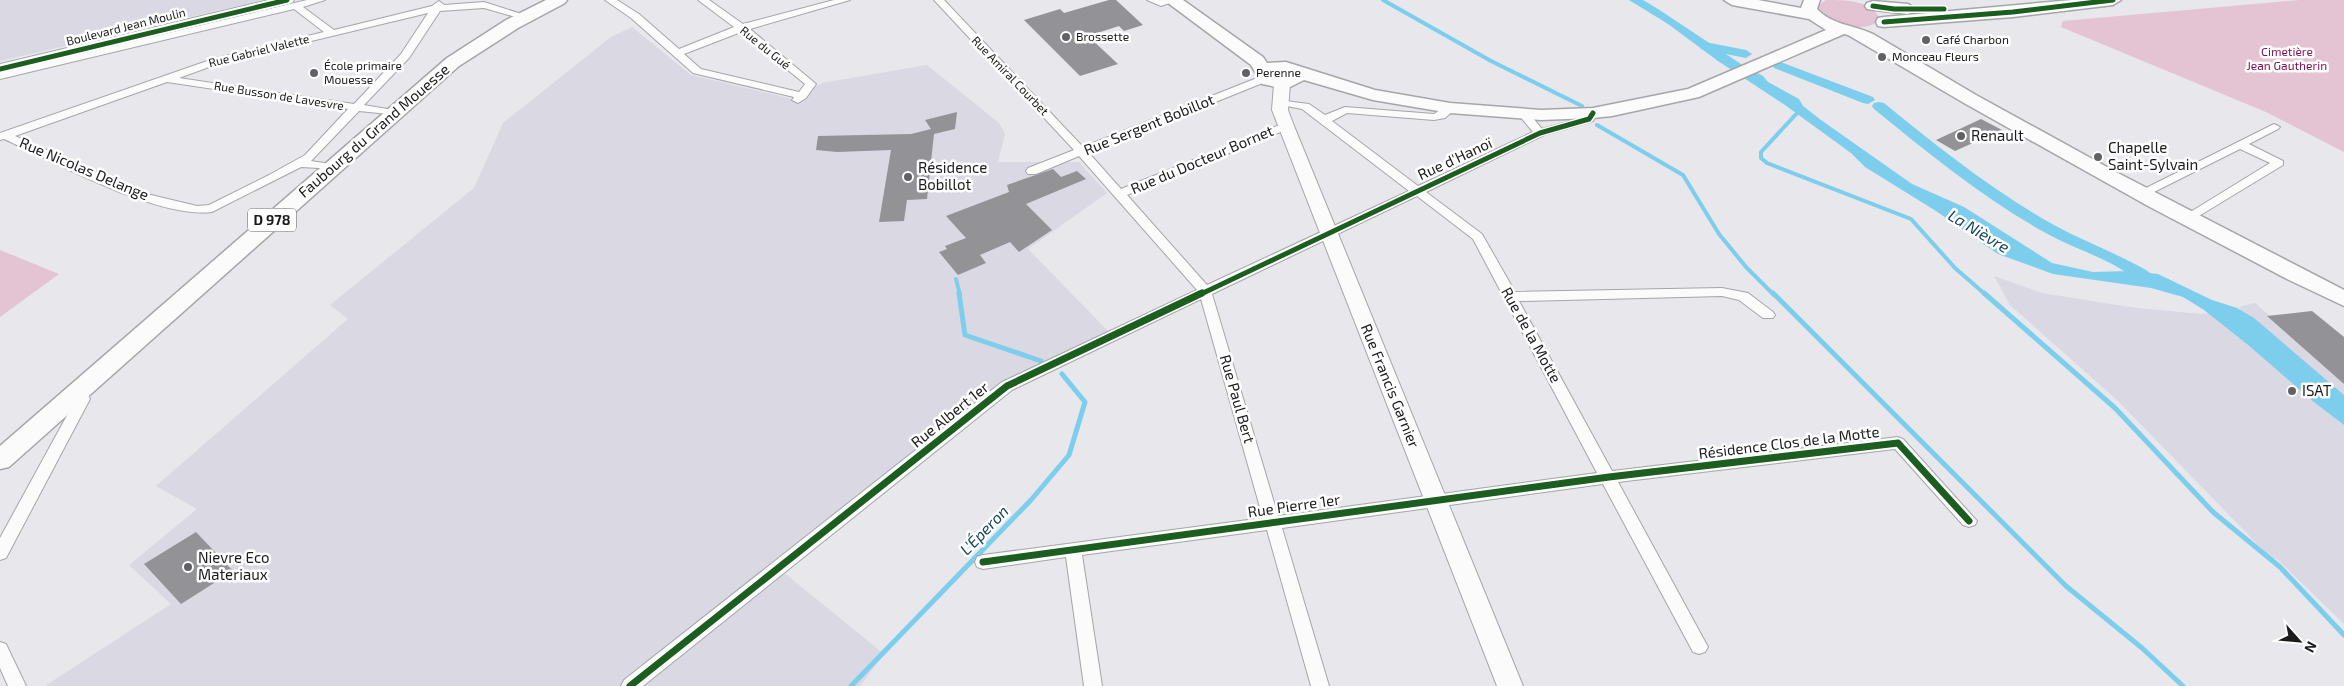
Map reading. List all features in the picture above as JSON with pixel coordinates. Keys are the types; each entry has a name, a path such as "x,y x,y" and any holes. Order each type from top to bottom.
{"main road":[{"name":"Faubourg du Grand Mouesse","path":"0,460 453,62 482,41 559,0"},
{"path":"1172,0 1184,11 1225,38 1280,80 1342,86 1373,94 1450,108 1524,114 1612,111 1693,93 1778,56 1846,30 2113,0"},
{"path":"1867,3 1894,8 1942,9 2086,0"},
{"path":"1734,1 1814,11 2185,219 2344,299"},
{"path":"1734,1 1777,14 1786,19 1794,29 1793,43"},
{"path":"1867,3 1884,16 1880,25 1883,40 1913,65"},
{"path":"1778,56 1815,25 1814,11"}],"street":[{"path":"0,76 291,3 320,0"},
{"path":"610,0 635,16 676,54 741,28 846,0"},
{"name":"Rue du Gué","path":"676,54 697,70 800,98 811,84 703,0"},
{"name":"Rue Amiral Courbet","path":"939,0 1082,152"},
{"path":"1152,0 1161,3 1172,0"},
{"path":"291,3 331,32"},
{"name":"Boulevard Jean Moulin","path":"0,69 291,3"},
{"name":"Rue Gabriel Valette","path":"3,136 163,78 217,61 439,4 484,5 526,17"},
{"name":"Faubourg du Grand Mouesse","path":"300,163 309,157 358,108 405,56 439,4"},
{"name":"Rue Busson de Lavesvre","path":"163,78 396,113"},
{"name":"Rue Sergent Bobillot","path":"1032,171 1280,80"},
{"name":"Rue de la Motte","path":"1280,80 1303,104 1478,237 1699,647"},
{"name":"Rue Francis Garnier","path":"1280,80 1280,110 1286,126 1510,686"},
{"path":"1324,120 1345,110 1434,117 1441,116 1450,108"},
{"name":"Rue d'Hanoï","path":"1328,232 1540,133 1589,119 1593,113"},
{"path":"1524,114 1540,133"},
{"name":"Rue du Docteur Bornet","path":"1118,194 1279,127 1286,126"},
{"path":"2140,194 2274,127"},
{"name":"Rue Nicolas Delange","path":"3,136 143,197 197,210 212,208 300,163"},
{"path":"2185,219 2279,163 2240,144"},
{"name":"Rue Paul Bert","path":"1082,152 1205,291 1274,522 1320,686"},
{"path":"300,163 333,167"},
{"name":"Rue Albert 1er","path":"630,686 1007,386 1328,232"},
{"path":"1510,297 1722,292 1743,296 1768,316"},
{"path":"0,554 83,399 82,395 76,394"},
{"path":"43,422 70,422"},
{"name":"Résidence Clos de la Motte","path":"1609,477 1898,443 1969,520"},
{"name":"Rue Pierre 1er","path":"983,562 1609,477"},
{"path":"1073,549 1093,686"},
{"path":"0,649 17,686"}],"shaded area":[{"path":"0,0 264,0 0,61"},
{"path":"632,27 691,75 792,99 822,83 927,65 999,123 1005,134 998,162 1079,162 1107,193 1028,249 1109,332 1021,372 777,567 884,654 860,686 45,686 171,604 129,565 197,509 156,486 348,319 330,305 474,188 503,123 611,37"},
{"path":"1994,276 2042,293 2136,308 2202,314 2241,309 2239,307 2255,303 2270,316 2312,311 2344,337 2344,624 2277,559 2272,559 2118,401 2010,305"}],"green space":[{"path":"1826,0 1857,2 1871,8 1879,19 1865,27 1844,26 1826,18 1820,12 1819,5"},
{"name":"Cimetière Jean Gautherin","path":"2300,0 2344,0 2344,152 2266,112 2061,27 2063,21"},
{"path":"0,250 59,274 0,317"}],"water":[{"name":"La Nièvre","path":"1629,0 1643,0 1658,9 1741,64 1763,76 1768,82 1799,99 1803,106 1821,120 1912,184 1964,207 2052,263 2093,272 2129,271 2158,274 2212,300 2237,308 2254,318 2344,395 2344,425 2314,402 2247,344 2204,310 2183,297 2151,288 2053,274 1998,254 1936,211 1865,167 1851,153 1785,105 1718,61 1668,24"}],"building":[{"name":"Brossette","path":"1109,0 1116,0 1143,25 1124,31 1119,26 1088,36 1118,64 1080,76 1024,20 1060,9 1064,13"},
{"name":"Résidence Bobillot","path":"957,112 955,129 934,134 927,199 907,200 904,221 879,222 891,150 837,152 816,150 818,136 911,134 931,129 925,120"},
{"name":"Renault","path":"1981,119 2002,130 1955,151 1936,140"},
{"path":"1053,169 1061,177 1077,171 1086,179 1026,204 1052,230 1019,252 1010,242 980,255 986,263 958,275 939,252 947,249 945,246 966,238 946,216 1009,192 1007,185"},
{"path":"2312,311 2344,337 2344,384 2267,316"},
{"name":"Nievre Eco Materiaux","path":"196,532 233,571 181,604 144,564"}],"waterway":[{"path":"1383,0 1491,61 1582,106"},
{"path":"1705,46 1746,54"},
{"path":"1778,65 1868,100"},
{"path":"1879,106 1941,155 2006,202 2050,229 2128,266 2152,281"},
{"path":"1799,111 1761,152 1761,158 1767,163 1911,219 1955,268 1986,295"},
{"path":"1597,125 1683,175 1719,234 1746,267 1774,295"},
{"name":"L'Éperon","path":"956,279 960,295"},
{"name":"L'Éperon","path":"959,293 965,335 1041,361"},
{"path":"1773,293 2066,586 2142,648 2183,686"},
{"path":"1984,293 2115,408 2213,512 2280,567 2344,635"},
{"name":"L'Éperon","path":"851,686 1031,500 1069,455 1085,402 1062,374"}],"cycle path":[{"path":"0,69 287,0"},
{"path":"1884,22 2013,12 2113,0"},
{"path":"1873,6 1894,9 1944,9"},
{"path":"630,686 1007,386 1540,133 1589,119 1593,113"},
{"path":"983,562 1609,477 1898,443 1969,521"}],"place":[{"name":"Brossette","path":"1066,37"},
{"name":"Café Charbon","path":"1926,40"},
{"name":"Monceau Fleurs","path":"1882,57"},
{"name":"École primaire Mouesse","path":"314,73"},
{"name":"Perenne","path":"1246,73"},
{"name":"Renault","path":"1961,136"},
{"name":"Chapelle Saint-Sylvain","path":"2098,157"},
{"name":"Résidence Bobillot","path":"908,177"},
{"name":"ISAT","path":"2292,391"},
{"name":"Nievre Eco Materiaux","path":"188,567"}]}
